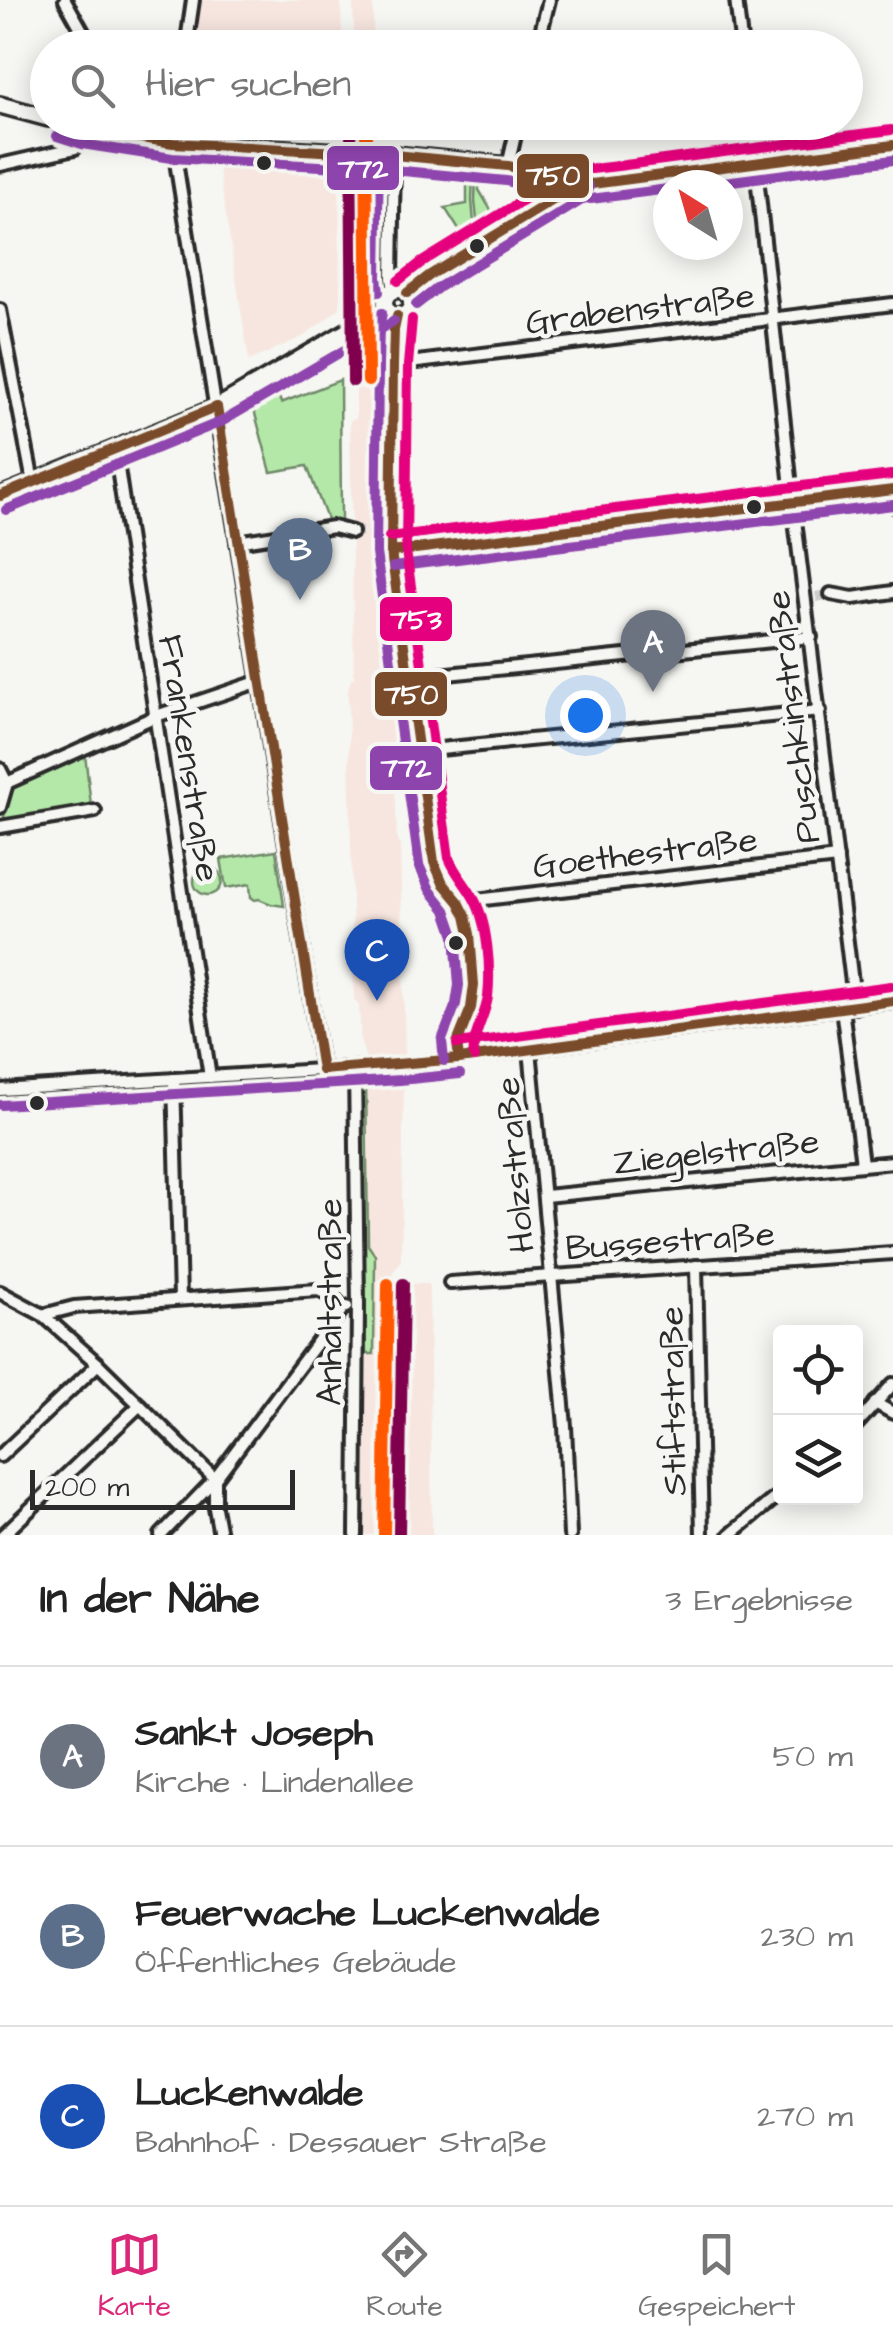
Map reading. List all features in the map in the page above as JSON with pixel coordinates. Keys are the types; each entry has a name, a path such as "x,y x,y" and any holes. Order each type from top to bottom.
{"main road":[{"path":"0,105 30,113"},
{"path":"167,140 508,166 592,184 893,144"}],"street":[{"path":"65,0 82,30"},
{"path":"189,30 193,0"},
{"path":"542,30 549,0"},
{"path":"736,0 740,30"},
{"path":"0,166 75,148 79,140"},
{"path":"508,166 514,140"},
{"name":"Puschkinstraße","path":"752,140 793,503 811,598 811,638 837,858 862,1164"},
{"path":"174,142 322,1070"},
{"path":"0,496 217,407 392,312 409,310 411,302 392,278 394,155"},
{"path":"459,1058 457,1043 471,1008 474,985 470,934 459,902 443,884 434,862 390,552 394,330 387,295 430,276 572,188 575,182"},
{"name":"Grabenstraße","path":"393,364 893,304"},
{"path":"0,310 33,482"},
{"name":"Frankenstraße","path":"115,448 210,1076"},
{"path":"390,552 892,490 893,506"},
{"path":"237,542 333,526 352,532"},
{"path":"831,594 853,598 893,592"},
{"path":"408,678 811,638"},
{"path":"3,785 156,716 260,680"},
{"path":"420,751 820,711"},
{"path":"0,769 0,808"},
{"path":"0,827 95,811"},
{"name":"Goethestraße","path":"459,902 837,858"},
{"path":"0,1090 459,1058 893,1002"},
{"name":"Holzstraße","path":"530,1050 565,1426 570,1535"},
{"name":"Anhaltstraße","path":"355,1068 356,1535"},
{"path":"174,1079 180,1299"},
{"name":"Ziegelstraße","path":"545,1196 893,1162"},
{"name":"Bussestraße","path":"450,1283 893,1253"},
{"name":"Stiftstraße","path":"696,1266 702,1535"},
{"path":"43,1314 74,1307 318,1290 343,1308"},
{"path":"0,1292 43,1314 215,1478 220,1535"},
{"path":"161,1535 215,1478 343,1308 358,1305"},
{"path":"0,1456 98,1364"},
{"path":"863,1417 893,1384"},
{"path":"875,1403 893,1413"},
{"path":"3,1535 140,1405"},
{"path":"730,1535 773,1500"}],"shaded area":[{"path":"200,0 341,0 342,30 196,30"},
{"path":"355,0 373,0 373,30 354,30"},
{"path":"354,140 372,140 374,414 382,422 385,578 391,633 387,636 388,675 392,681 400,845 405,1054 398,1056 399,1076 404,1082 401,1261 393,1272 393,1283 429,1284 432,1535 364,1535 366,1354 374,1353 375,1255 368,1245 365,1055 359,1006 354,1000 348,690 354,678 350,420 356,419"},
{"path":"217,159 339,170 340,308 304,336 249,361"}],"green space":[{"path":"467,172 473,173 475,235 466,241 445,208 467,204"},
{"path":"476,173 480,174 479,190 498,222 481,231 475,201"},
{"path":"340,380 341,521 328,522 307,466 271,472 251,399 275,385 281,403"},
{"path":"85,754 91,805 3,821 12,786"},
{"path":"276,850 284,906 255,900 250,884 226,888 221,859"},
{"path":"208,867 218,871 222,881 218,891 208,895 198,891 194,881 198,871"},
{"path":"362,1076 366,1076 368,1245 375,1255 374,1354 366,1354"}],"tunnel":[{"path":"352,532 390,530"},
{"path":"816,597 831,594"}],"transit line":[{"name":"753","path":"863,134 891,130"},
{"name":"772","path":"70,140 172,158 393,170 506,181 591,199 653,191"},
{"name":"750","path":"154,140 508,166 592,184 893,145"},
{"path":"351,140 353,381"},
{"path":"366,140 368,381"},
{"name":"753","path":"577,167 592,169 815,140"},
{"name":"772","path":"379,155 379,292"},
{"name":"772","path":"743,180 893,160"},
{"name":"753","path":"398,281 422,262 561,177"},
{"name":"750","path":"407,293 573,188 575,182"},
{"name":"772","path":"416,305 582,200 589,187"},
{"name":"772","path":"382,313 376,553 419,865 430,890 446,910 455,936 459,985 442,1040 444,1061"},
{"name":"750","path":"397,316 391,552 434,862 443,883 459,902 470,934 474,985 471,1008 457,1043 459,1059"},
{"name":"753","path":"412,319 406,551 449,858 478,907 487,946 488,997 474,1042 474,1057"},
{"name":"772","path":"6,510 223,421 394,321"},
{"name":"750","path":"217,407 322,1070"},
{"name":"750","path":"0,496 217,407"},
{"name":"753","path":"389,537 891,475"},
{"name":"750","path":"391,552 893,490"},
{"name":"772","path":"393,567 893,505"},
{"name":"753","path":"457,1044 891,986"},
{"name":"750","path":"322,1070 459,1059 893,1001"},
{"name":"772","path":"1,1105 460,1074"},
{"path":"384,1535 388,1284"},
{"path":"399,1535 403,1284"}],"place":[{"name":"Feuerwache Luckenwalde","path":"300,600"},
{"name":"Sankt Joseph","path":"653,692"},
{"name":"Luckenwalde","path":"377,1001"}]}
